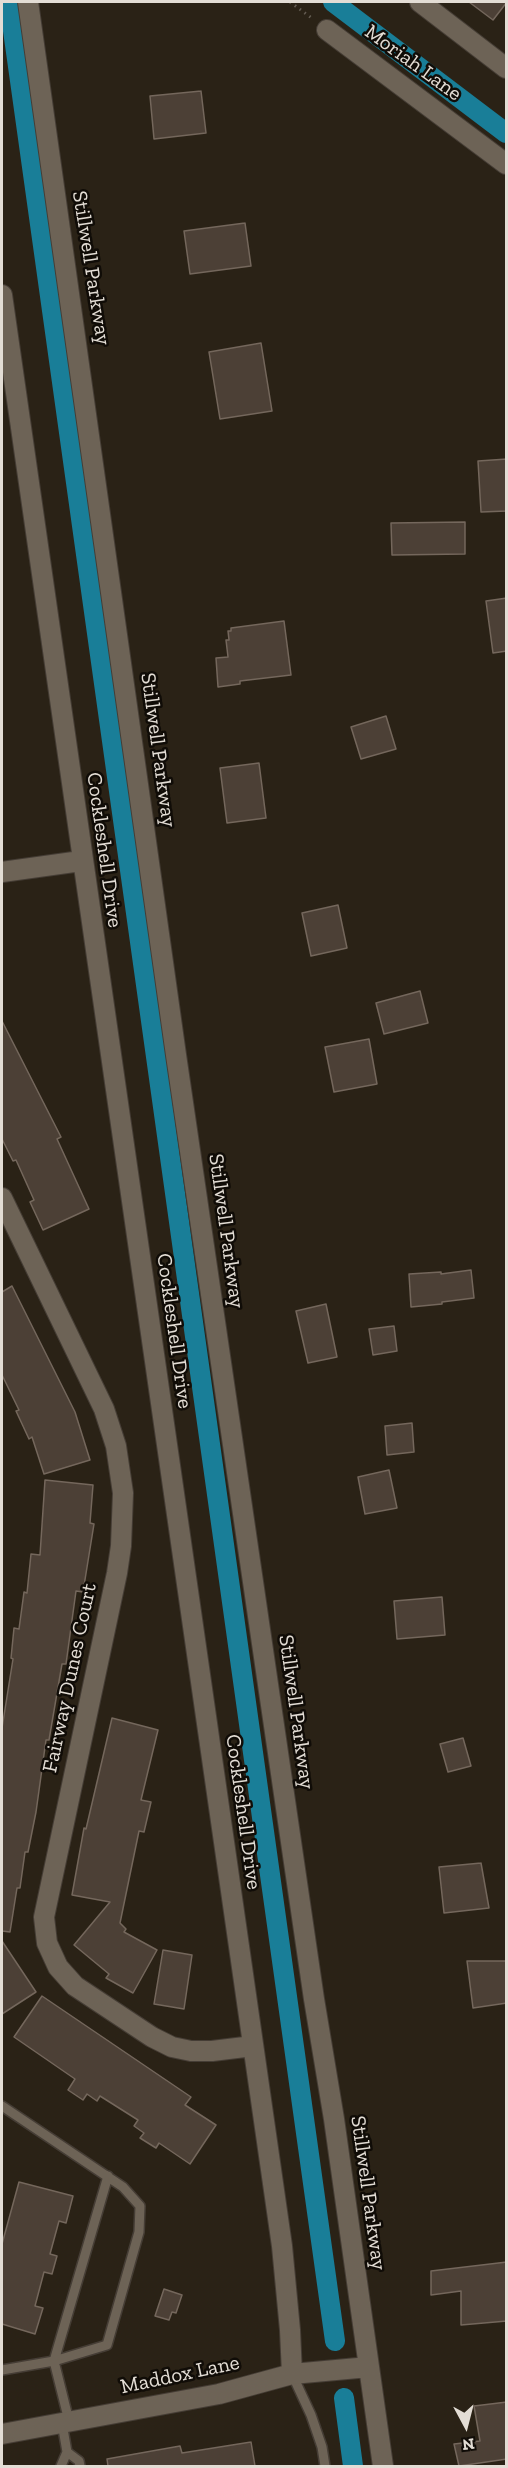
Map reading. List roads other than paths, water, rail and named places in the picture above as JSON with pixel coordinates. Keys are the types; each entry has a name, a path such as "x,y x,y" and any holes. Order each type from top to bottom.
{"street":[{"name":"Stillwell Parkway","path":"28,2 176,1055 383,2466"},
{"path":"420,2 507,68"},
{"name":"Moriah Lane","path":"327,30 507,164"},
{"name":"Cockleshell Drive","path":"2,295 81,861 282,2246 292,2374"},
{"path":"2,872 81,861"},
{"name":"Fairway Dunes Court","path":"2,1198 104,1409 116,1446 123,1493 121,1546 117,1573 44,1917 47,1943 58,1967 75,1986 172,2048 212,2051 253,2046"},
{"name":"Maddox Lane","path":"2,2434 219,2394 292,2374 369,2367"}],"lane":[{"path":"2,2106 108,2176 123,2187 140,2206 140,2232 107,2345 54,2361 2,2370"},
{"path":"61,2466 67,2452 65,2422 54,2361 108,2176"},
{"path":"292,2374 311,2415 322,2447 325,2466"},
{"path":"67,2452 79,2462 80,2466"}],"waterway":[{"path":"9,2 335,2341"},
{"path":"333,2 506,133"},
{"path":"344,2398 353,2466"}]}
